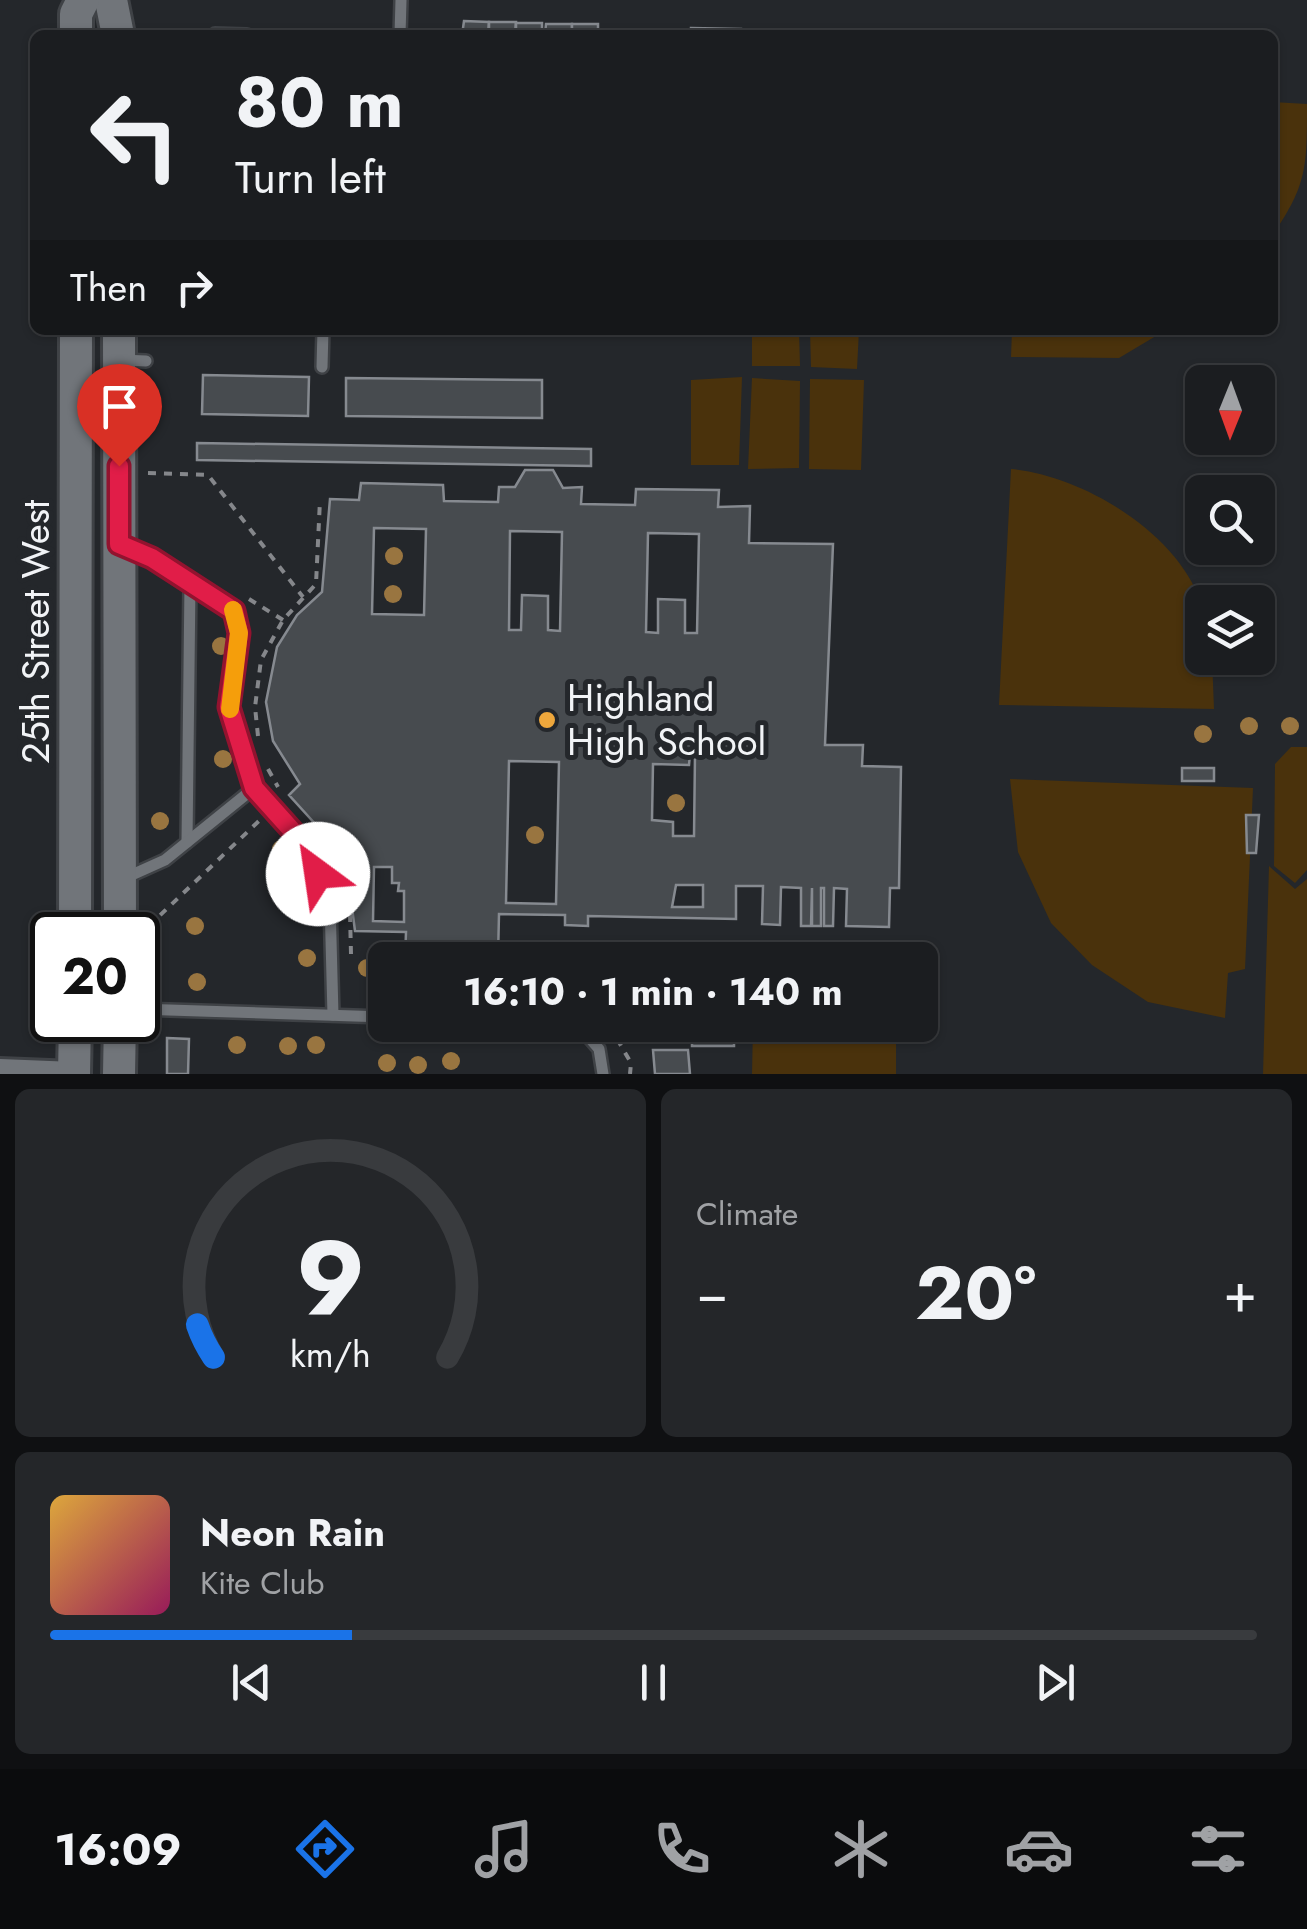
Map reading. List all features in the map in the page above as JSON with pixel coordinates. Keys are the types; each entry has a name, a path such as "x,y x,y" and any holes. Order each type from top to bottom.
{"main road":[{"path":"76,30 76,14 83,0"},
{"path":"111,0 117,30"},
{"name":"25th Street West","path":"75,912 76,335"},
{"path":"128,350 133,426 119,544 121,880 129,912"},
{"path":"76,564 94,621 99,855 102,870 121,880"},
{"path":"74,1042 74,1073"},
{"path":"119,1074 120,1042"}],"street":[{"path":"0,1070 74,1073"}],"lane":[{"path":"400,30 402,0"},
{"path":"322,367 323,335"},
{"path":"119,544 147,555 234,611 239,633 229,707 254,788 306,846 330,902 332,1015"},
{"path":"187,842 190,583"},
{"path":"121,880 165,860 254,788"},
{"path":"160,1010 368,1016"},
{"path":"592,1042 599,1050 603,1074"}],"path":[{"path":"147,473 208,474 303,597"},
{"path":"262,751 255,707 261,660 283,620 316,584 320,500"},
{"path":"268,769 282,794"},
{"path":"160,915 262,818"},
{"path":"619,1042 631,1063 630,1074"}],"shaded area":[{"path":"1278,102 1307,104 1303,174 1293,202 1278,226"},
{"path":"752,335 799,335 800,366 752,366"},
{"path":"810,335 859,335 857,369 811,367"},
{"path":"1012,335 1158,335 1119,358 1011,357"},
{"path":"742,377 739,465 691,465 691,380"},
{"path":"752,378 800,381 799,468 748,469"},
{"path":"810,379 864,380 861,470 809,469"},
{"path":"1011,469 1068,483 1096,496 1149,531 1171,553 1193,585 1185,585 1185,675 1213,675 1214,709 999,705"},
{"path":"1291,747 1307,747 1307,870 1295,883 1274,866 1275,764"},
{"path":"1010,779 1253,788 1245,969 1228,973 1225,1018 1148,1002 1092,965 1051,923 1018,852"},
{"path":"1269,866 1295,889 1307,879 1307,1074 1263,1074"},
{"path":"753,1042 896,1042 896,1074 752,1074"}],"building":[{"path":"464,21 489,22 488,30 463,30"},
{"path":"489,22 516,22 515,30 489,30"},
{"path":"516,23 542,23 542,30 516,30"},
{"path":"546,24 572,24 572,30 545,30"},
{"path":"572,24 598,24 598,30 572,30"},
{"path":"691,28 741,29 741,30"},
{"path":"203,375 309,377 308,416 202,414"},
{"path":"346,378 542,380 542,418 346,416"},
{"path":"197,443 591,449 591,466 197,460"},
{"name":"Highland High School","path":"525,470 553,470 563,488 582,487 581,504 635,505 636,489 719,490 718,507 750,506 749,543 833,544 825,745 863,745 862,766 901,767 899,888 890,888 889,927 846,926 847,889 834,888 833,926 824,926 824,888 821,926 812,926 812,888 811,926 801,926 801,888 781,887 780,925 762,924 763,886 736,886 736,919 588,916 588,926 565,925 565,915 499,914 498,942 406,942 406,932 355,931 348,876 327,837 289,795 300,784 273,741 266,702 277,647 297,615 322,592 330,499 359,500 361,483 443,485 444,501 498,502 499,487 515,487","holes":["374,528 426,529 424,615 372,614","510,531 562,532 560,631 548,630 548,596 522,595 521,630 509,630","648,533 699,534 697,633 685,633 685,600 658,599 658,633 646,632","690,754 695,754 694,836 673,836 673,822 652,820 653,764 689,765","509,761 559,762 556,904 506,903","374,867 392,867 392,883 399,883 398,891 404,891 404,922 373,921","676,885 703,885 703,907 672,907"]},
{"path":"1182,768 1214,768 1214,781 1182,781"},
{"path":"1246,815 1259,815 1256,853 1247,853"},
{"path":"167,1038 189,1039 188,1074 167,1074"},
{"path":"692,1042 734,1042 734,1046 692,1046"},
{"path":"653,1050 688,1050 690,1074 655,1074"}],"slow traffic":[{"path":"230,709 239,633 233,610"}],"place":[{"name":"Highland High School","path":"547,720"}],"route":[{"path":"119,466 119,544 152,558 234,611 239,633 229,707 254,788 306,846 318,874"}]}
